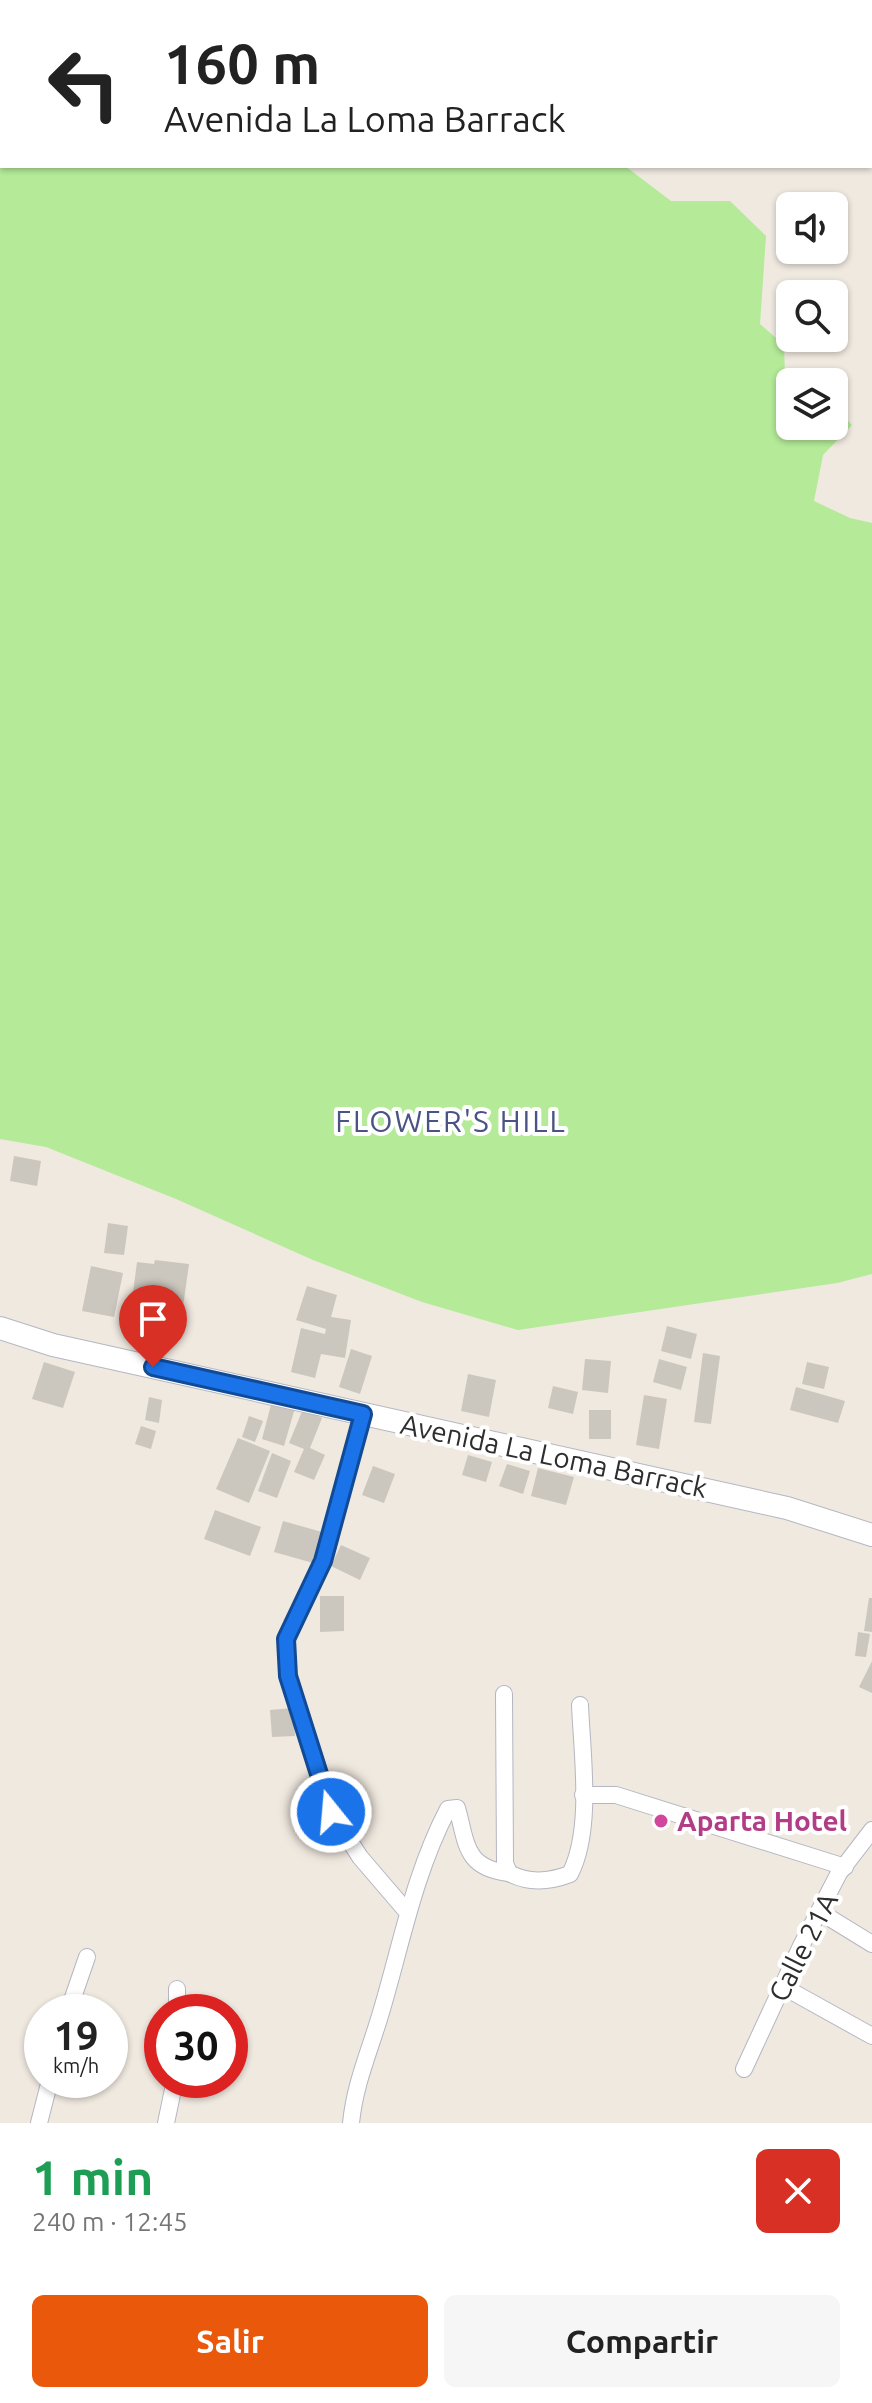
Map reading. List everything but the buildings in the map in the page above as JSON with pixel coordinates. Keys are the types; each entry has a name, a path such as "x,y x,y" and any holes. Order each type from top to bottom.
{"main road":[{"name":"Avenida La Loma Barrack","path":"0,1328 53,1345 787,1508 872,1535"}],"street":[{"path":"363,1414 323,1561 286,1639 288,1676 331,1812 360,1857 408,1913"},
{"path":"504,1694 505,1863 509,1873"},
{"path":"351,2123 362,2065 381,2012 408,1913 427,1853 448,1809 457,1808 463,1841 480,1864 492,1871 509,1873 524,1880 555,1880 570,1874 578,1859 583,1795 580,1705"},
{"path":"583,1795 616,1795 845,1867"},
{"name":"Calle 21A","path":"744,2069 820,1912 845,1867 872,1830"},
{"path":"820,1912 872,1944"},
{"path":"74,1994 87,1957"},
{"path":"782,1986 872,2036"},
{"path":"177,1989 177,1994"},
{"path":"39,2123 45,2098"},
{"path":"166,2123 171,2098"}],"green space":[{"path":"0,168 628,168 671,201 730,201 766,236 760,324 776,338 776,352 784,352 785,368 776,368 776,440 838,440 823,455 814,501 850,518 872,523 872,1274 837,1283 518,1330 422,1302 313,1260 176,1199 46,1147 0,1139"}],"place":[{"name":"Aparta Hotel","path":"661,1821"}],"district":[{"name":"FLOWER'S HILL","path":"451,1122"}],"route":[{"path":"153,1367 363,1414 323,1561 286,1639 288,1676 331,1812"}]}
